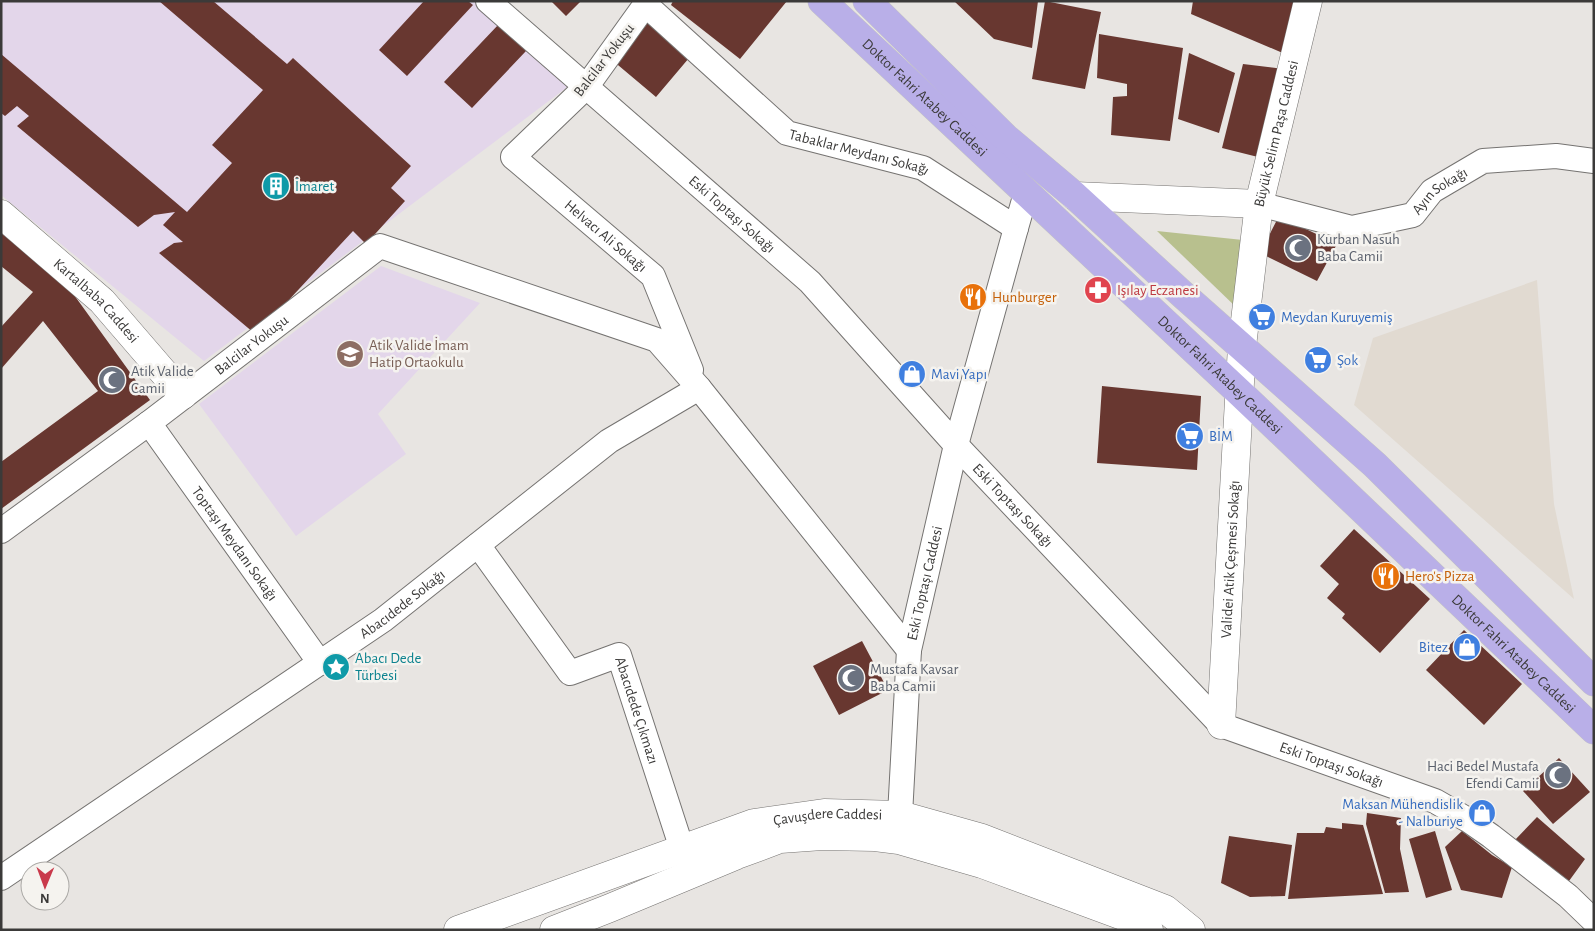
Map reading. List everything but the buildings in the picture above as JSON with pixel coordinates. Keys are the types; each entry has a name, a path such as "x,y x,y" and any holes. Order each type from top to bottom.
{"main road":[{"name":"Doktor Fahri Atabey Caddesi","path":"822,1 1594,730"},
{"name":"Doktor Fahri Atabey Caddesi","path":"867,1 1006,138 1075,196 1375,465 1594,682"}],"street":[{"name":"Eski Toptaşı Sokağı","path":"488,1 810,282 956,445 1221,725 1435,801 1491,836 1568,896 1594,921"},
{"name":"Büyük Selim Paşa Caddesi","path":"1075,196 1258,204 1308,1"},
{"name":"Balcilar Yokuşu","path":"513,156 587,86 647,3"},
{"name":"Tabaklar Meydanı Sokağı","path":"647,3 787,133 923,168 1016,228"},
{"name":"Helvacı Ali Sokağı","path":"513,156 653,276 699,388"},
{"name":"Ayın Sokağı","path":"1258,204 1352,228 1412,215 1432,191 1483,161 1556,156 1594,161"},
{"path":"956,445 1026,193"},
{"name":"Validei Atik Çeşmesi Sokağı","path":"1221,725 1238,392 1258,204"},
{"name":"Kartalbaba Caddesi","path":"1,214 102,301 183,395"},
{"name":"Balcilar Yokuşu","path":"1,531 149,423 183,395 380,246 657,340 699,388"},
{"path":"699,388 909,650"},
{"name":"Abacıdede Sokağı","path":"1,878 384,620 609,441 699,388"},
{"name":"Toptaşı Meydanı Sokağı","path":"149,423 320,663"},
{"name":"Eski Toptaşı Caddesi","path":"899,827 909,650 956,445"},
{"name":"Abacıdede Çıkmazı","path":"478,545 570,673 619,655 682,849"},
{"name":"Çavuşdere Caddesi","path":"458,930 754,824 824,813 899,827 982,838 1156,905 1165,909 1191,930"},
{"name":"Çavuşdere Caddesi","path":"554,930 737,854 780,839 822,836 875,837 899,827 990,867 1131,919 1149,930"}],"shaded area":[{"path":"1,1 473,1 570,85 204,361 1,195"},
{"name":"Atik Valide İmam Hatip Ortaokulu","path":"381,266 480,303 378,414 406,454 296,536 199,404"},
{"path":"1537,280 1554,504 1574,599 1354,405 1373,338"}],"green space":[{"path":"1157,231 1243,240 1237,308"}],"place":[{"name":"İmaret","path":"276,186"},
{"name":"Kurban Nasuh Baba Camii","path":"1298,248"},
{"name":"Işılay Eczanesi","path":"1098,290"},
{"name":"Hunburger","path":"973,297"},
{"name":"Meydan Kuruyemiş","path":"1262,317"},
{"name":"Atik Valide İmam Hatip Ortaokulu","path":"350,354"},
{"name":"Şok","path":"1318,360"},
{"name":"Mavi Yapı","path":"912,374"},
{"name":"Atik Valide Camii","path":"112,380"},
{"name":"BİM","path":"1190,436"},
{"name":"Hero's Pizza","path":"1386,576"},
{"name":"Bitez","path":"1467,647"},
{"name":"Abacı Dede Türbesi","path":"336,667"},
{"name":"Mustafa Kavsar Baba Camii","path":"851,678"},
{"name":"Haci Bedel Mustafa Efendi Camii","path":"1558,775"},
{"name":"Maksan Mühendislik - Nalburiye","path":"1482,813"}]}
